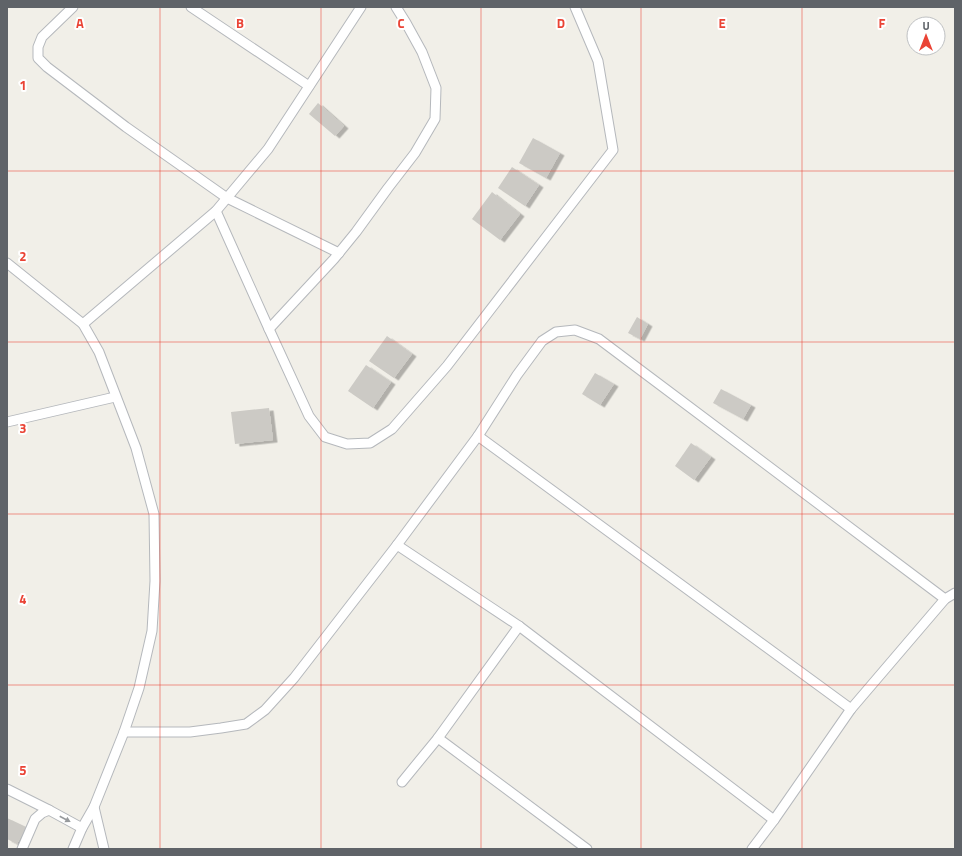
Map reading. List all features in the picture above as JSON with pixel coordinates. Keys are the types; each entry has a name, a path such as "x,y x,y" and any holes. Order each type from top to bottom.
{"lane":[{"path":"73,7 42,37 38,47 38,58 47,67 126,127 227,198 339,253"},
{"path":"191,7 309,86"},
{"path":"84,324 216,211 268,149 361,7"},
{"path":"269,330 339,253 356,232 415,153 434,119 436,88 422,52 396,7"},
{"path":"216,211 309,416 325,437 347,444 370,443 392,429 447,366 612,150 598,61 575,7"},
{"path":"7,263 84,324 99,352 115,397 136,448 154,514 155,581 152,631 139,688 124,732 94,807 82,828 73,849"},
{"path":"124,732 190,732 246,724 265,710 294,678 397,545 478,436 542,341 556,332 575,330 599,339 945,599"},
{"path":"7,422 115,397"},
{"path":"478,436 851,709"},
{"path":"397,545 519,626 774,820"},
{"path":"752,849 774,820 851,709 945,599 955,593"},
{"path":"402,782 438,738 519,626"},
{"path":"438,738 587,849"},
{"path":"7,789 82,828"},
{"path":"94,807 104,849"},
{"path":"22,849 36,819 42,813 49,810"}],"building":[{"path":"318,103 344,126 335,136 309,114"},
{"path":"533,138 560,153 546,178 519,163"},
{"path":"512,167 539,185 525,206 498,188"},
{"path":"492,192 520,214 500,240 472,219"},
{"path":"637,317 648,324 640,339 628,333"},
{"path":"387,336 412,354 394,378 369,361"},
{"path":"366,365 391,382 373,408 348,391"},
{"path":"595,373 614,384 600,405 582,394"},
{"path":"721,389 751,405 743,419 713,403"},
{"path":"269,408 273,440 235,444 231,412"},
{"path":"691,443 711,457 694,480 675,466"},
{"path":"7,818 26,827 17,844 7,839"}]}
